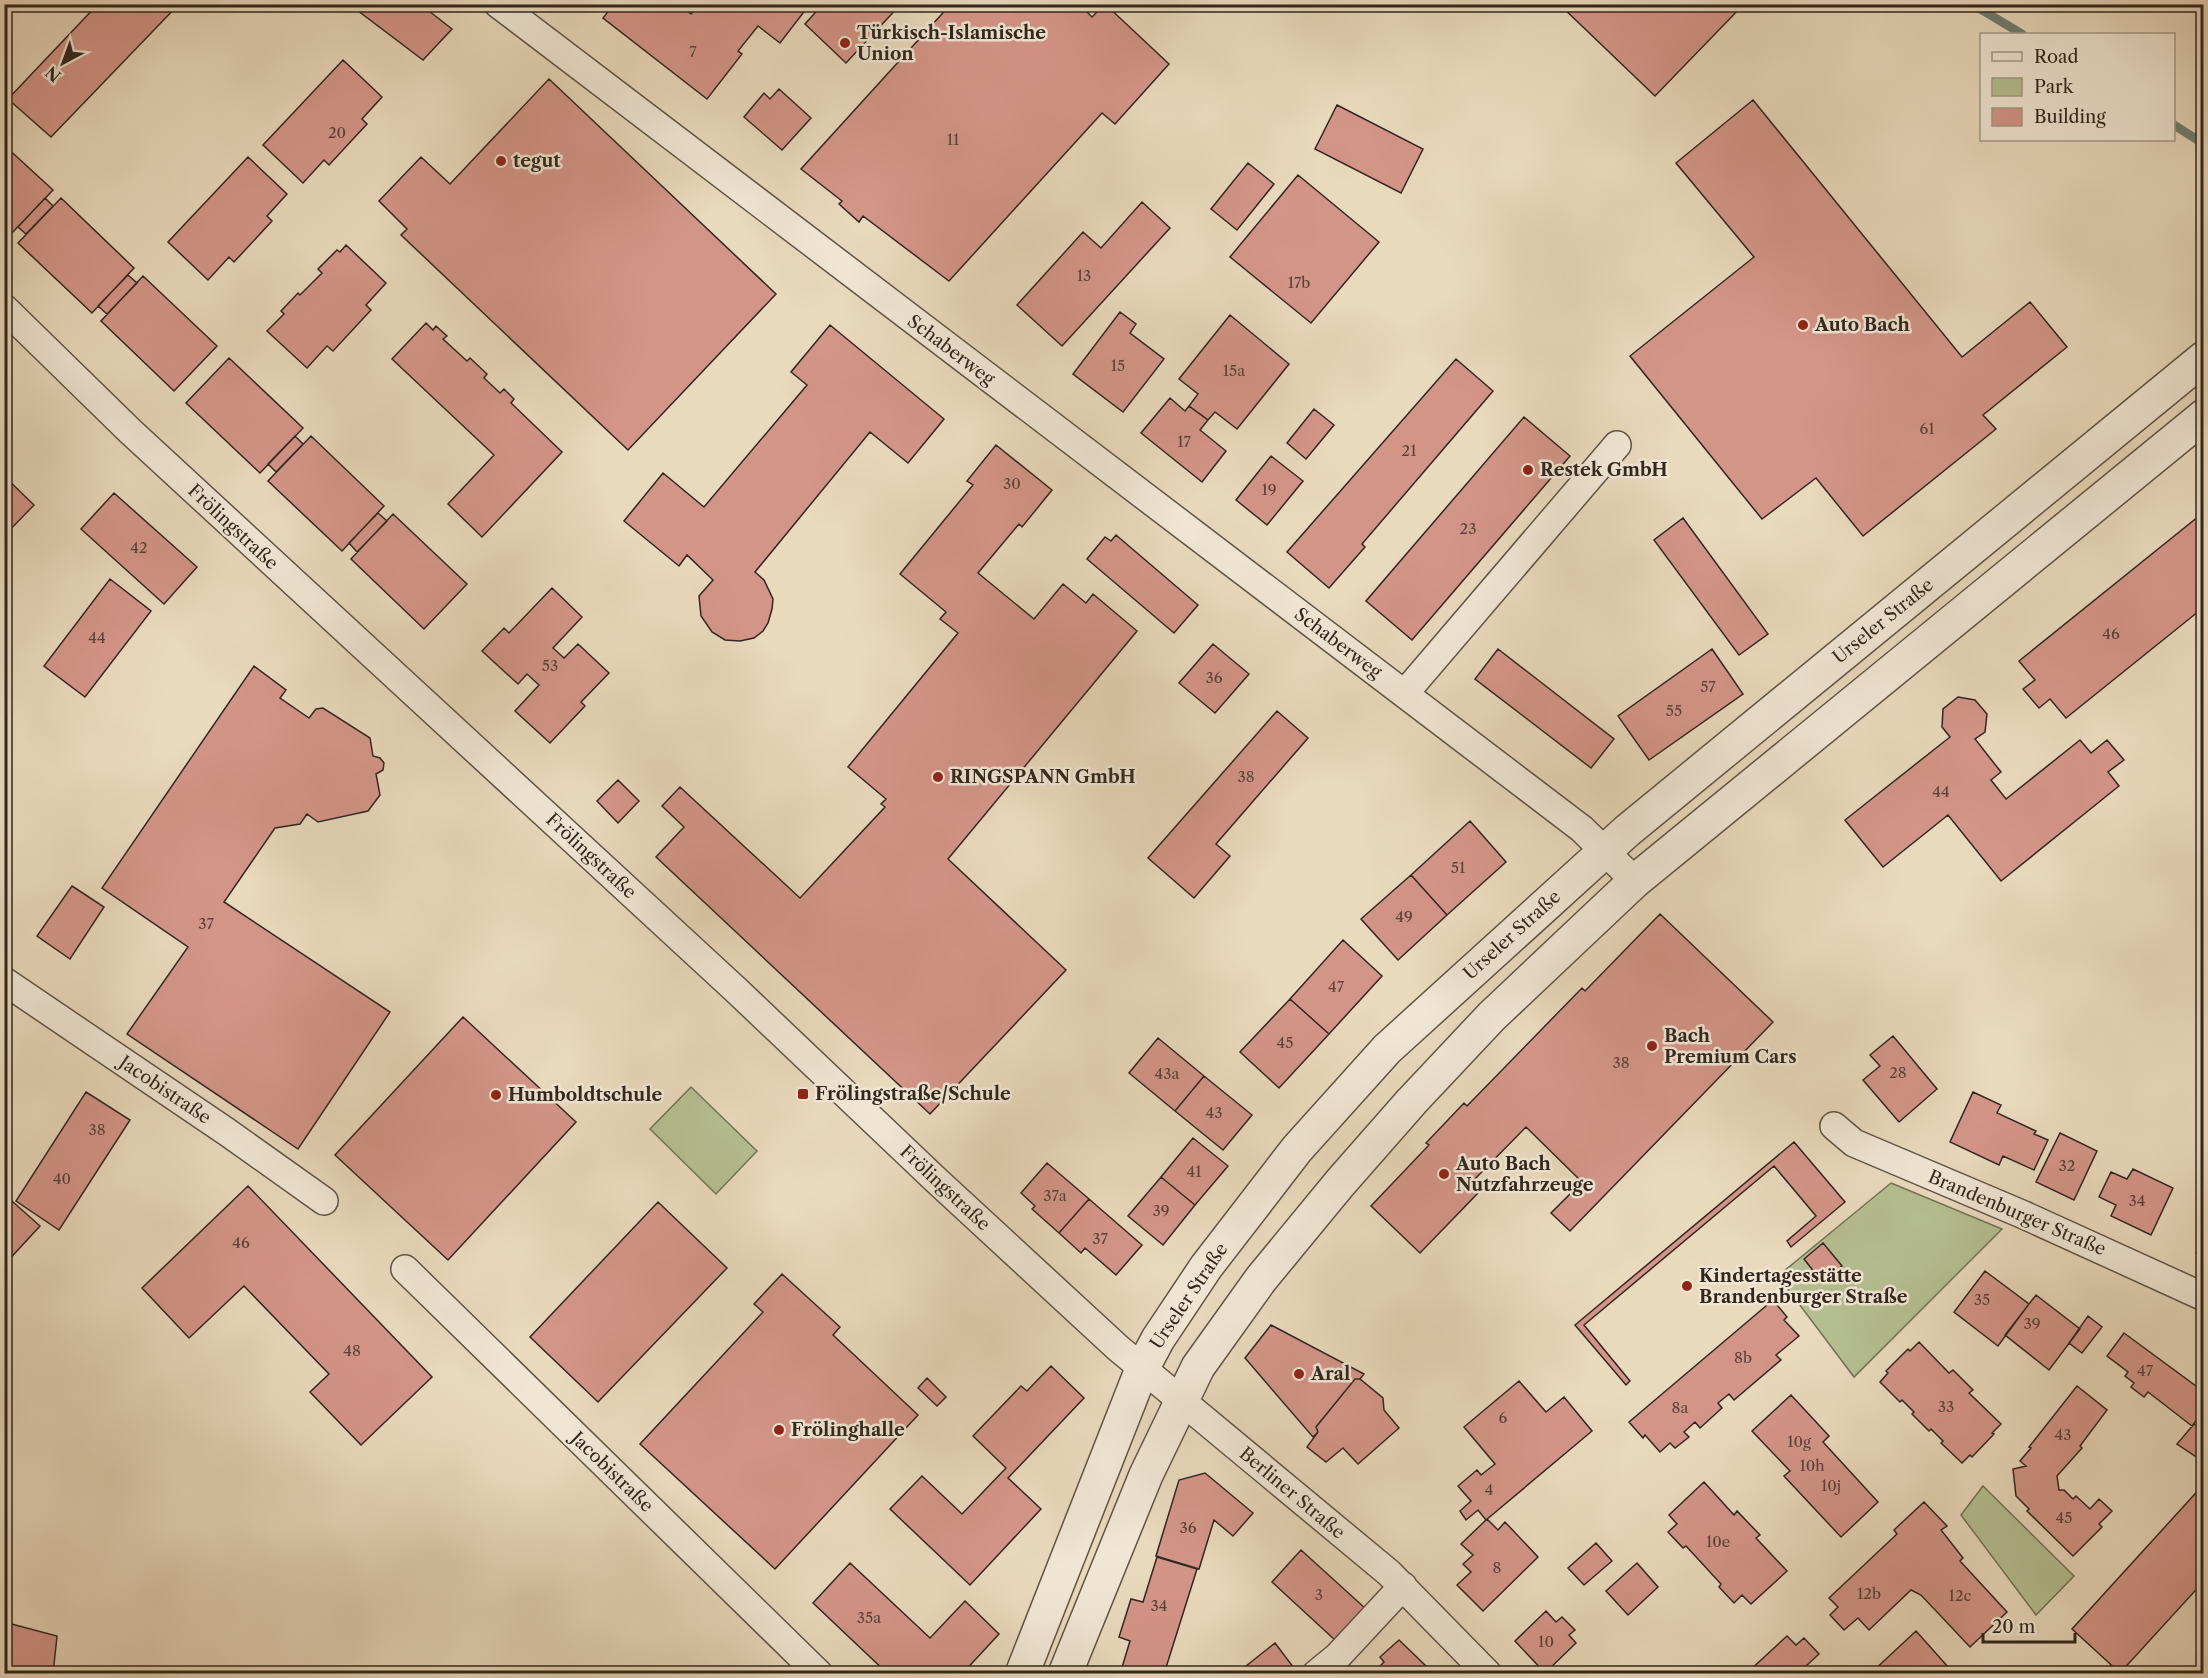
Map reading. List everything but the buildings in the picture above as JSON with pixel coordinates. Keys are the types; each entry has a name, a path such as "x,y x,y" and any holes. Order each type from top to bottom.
{"street":[{"name":"Schaberweg","path":"498,4 1405,693 1582,830 1635,881"},
{"name":"Frölingstraße","path":"4,308 137,438 735,989 936,1180 1142,1369 1181,1400"},
{"name":"Urseler Straße","path":"1022,1674 1142,1369 1158,1339 1206,1267 1297,1149 1387,1049 1604,851 2204,358"},
{"path":"1065,1674 1146,1475 1197,1367 1261,1279 1340,1183 1412,1101 1492,1016 1635,881 2204,416"},
{"path":"1405,693 1617,445"},
{"name":"Jacobistraße","path":"4,981 227,1132 324,1201"},
{"name":"Brandenburger Straße","path":"1834,1126 1854,1143 2024,1215 2204,1297"},
{"name":"Jacobistraße","path":"405,1269 819,1674"},
{"name":"Berliner Straße","path":"1181,1400 1403,1586 1488,1674"},
{"path":"1316,1674 1338,1656 1403,1586"}],"green space":[{"path":"691,1087 757,1151 716,1194 650,1129"},
{"path":"1891,1183 2002,1229 1854,1377 1778,1276"},
{"path":"1983,1486 2074,1576 2036,1615 1961,1515"}],"waterway":[{"path":"1972,4 2020,33"},
{"path":"2175,126 2204,144"}],"place":[{"name":"Türkisch-Islamische Union","path":"845,43"},
{"name":"tegut","path":"501,161"},
{"name":"Auto Bach","path":"1803,325"},
{"name":"Restek GmbH","path":"1528,470"},
{"name":"RINGSPANN GmbH","path":"938,777"},
{"name":"Bach Premium Cars","path":"1652,1046"},
{"name":"Frölingstraße/Schule","path":"803,1094"},
{"name":"Humboldtschule","path":"496,1095"},
{"name":"Auto Bach Nutzfahrzeuge","path":"1444,1174"},
{"name":"Kindertagesstätte Brandenburger Straße","path":"1687,1286"},
{"name":"Aral","path":"1299,1374"},
{"name":"Frölinghalle","path":"779,1430"}]}
